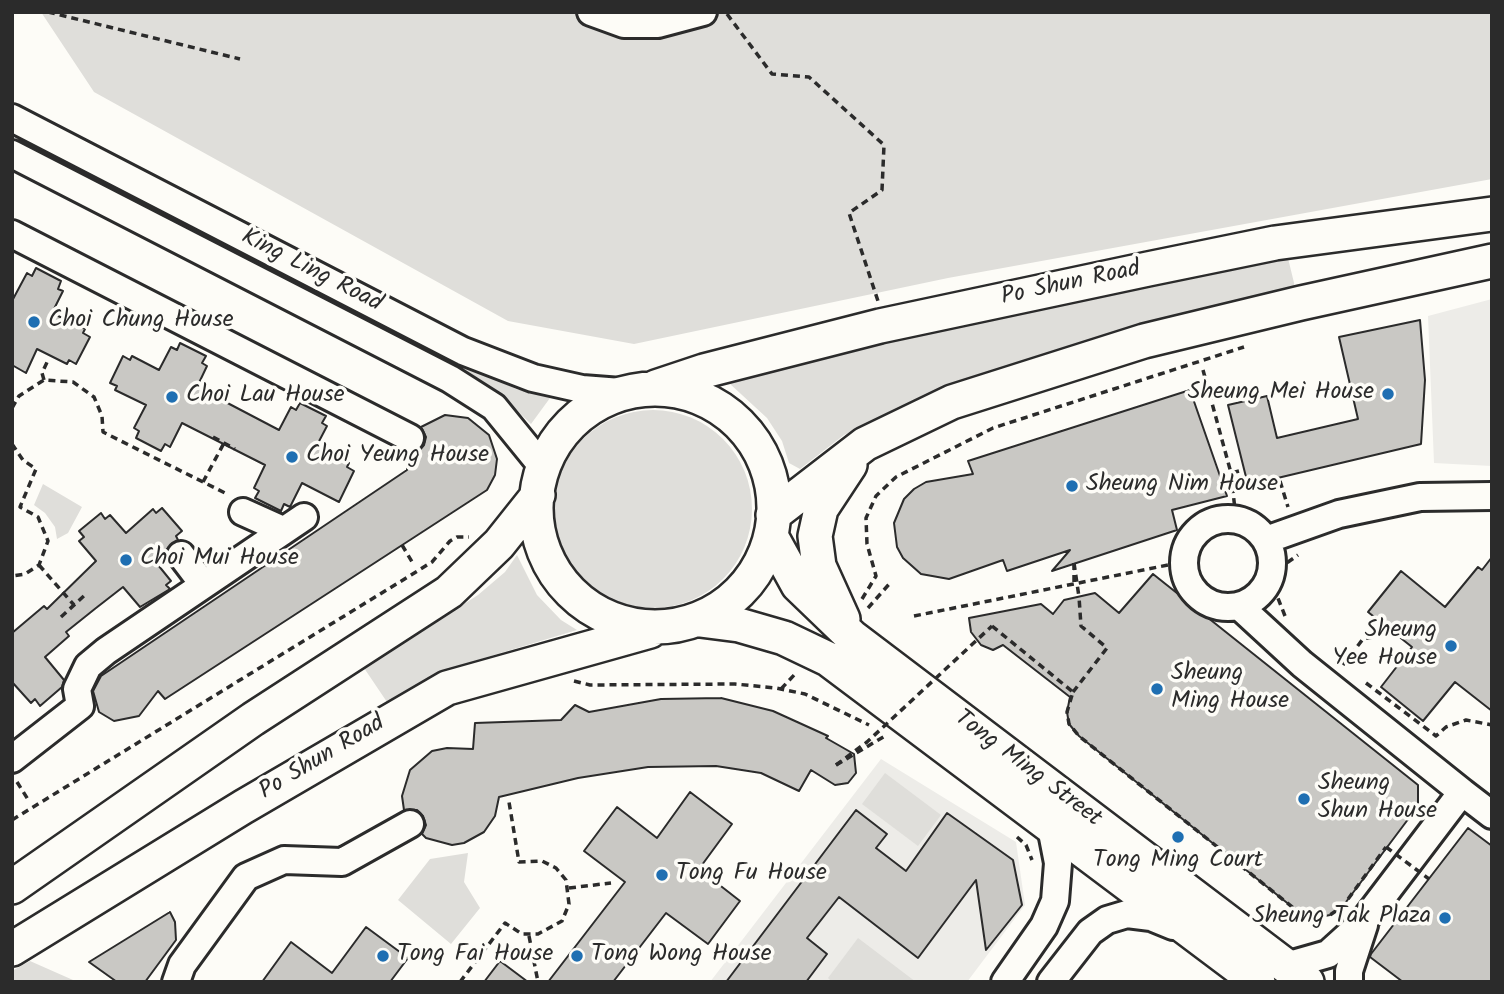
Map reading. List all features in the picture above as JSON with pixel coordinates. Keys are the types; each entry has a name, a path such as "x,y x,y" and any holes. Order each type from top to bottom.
{"main road":[{"name":"Po Shun Road","path":"656,387 704,371 880,326 1147,269 1275,243 1492,214"},
{"path":"772,525 865,444 953,402 1144,341 1492,261"},
{"path":"12,887 253,719 449,592 499,544 540,480 559,437 574,420 592,406 621,392 656,387 684,392 706,401 739,425 762,460 769,479 772,525 760,565 745,588 724,607 700,620 659,629 617,622 597,613 565,586 543,548 538,527 540,480"},
{"path":"852,637 819,566 815,536 821,509 865,444"},
{"name":"Tong Ming Street","path":"772,525 798,585 852,637 1296,974"},
{"name":"Tong Ming Street","path":"700,620 739,625 784,638 828,659 1258,982"},
{"name":"Po Shun Road","path":"12,948 255,800 447,688 659,629"}],"street":[{"path":"591,12 624,24 658,24 703,12"},
{"name":"King Ling Road","path":"12,118 463,351 533,378 582,389 621,392"},
{"name":"King Ling Road","path":"12,154 450,379 494,407 540,480"},
{"path":"12,234 410,438"},
{"path":"1266,540 1339,514 1384,504 1420,498 1492,496"},
{"path":"12,759 80,706 77,689 88,666 203,584 294,524 237,504"},
{"path":"1236,519 1258,531 1266,540 1271,553 1269,580 1262,592 1240,606 1212,605 1200,598 1185,576 1185,549 1200,528 1211,522 1236,519"},
{"path":"181,555 203,584"},
{"path":"1240,606 1302,664 1492,815"},
{"path":"1296,974 1328,954 1367,917 1462,792"},
{"path":"176,982 182,965 246,877 284,860 342,862 410,824"},
{"path":"1005,982 1044,926 1055,901 1058,863 1051,827"},
{"path":"1051,982 1090,932 1107,920 1127,914 1151,916 1194,934"},
{"path":"1349,982 1355,947 1367,917"}],"path":[{"path":"48,12 75,21 191,45 240,59"},
{"path":"255,12 267,12"},
{"path":"726,12 772,74 809,77 884,145 882,190 849,213 879,307"},
{"path":"861,600 876,576 867,544 866,518 876,496 896,477 993,428 1250,345"},
{"path":"44,380 42,373 49,358"},
{"path":"1203,370 1231,473 1236,519"},
{"path":"12,408 19,396 44,380 64,380 81,386 99,406 103,432 202,482 237,504"},
{"path":"213,437 235,449"},
{"path":"202,482 224,443"},
{"path":"12,444 23,460 36,469 20,507 38,517 47,532 47,550 39,565 25,574 12,576"},
{"path":"1221,476 1239,471"},
{"path":"12,820 432,562 450,541 457,537 471,537"},
{"path":"402,545 414,565"},
{"path":"1293,624 1286,618 1274,588 1281,567 1303,551"},
{"path":"914,616 1183,562"},
{"path":"1074,583 1074,563 1081,626 1107,648 1073,692 1067,712 1069,724 1079,736 1301,914 1315,918 1330,915 1343,906 1386,847 1429,879"},
{"path":"39,565 74,606"},
{"path":"868,608 891,582"},
{"path":"61,617 86,594"},
{"path":"889,731 835,765 867,742 992,626 1073,692"},
{"path":"1343,665 1363,639 1420,628"},
{"path":"1335,658 1354,673"},
{"path":"781,689 796,673"},
{"path":"574,681 590,685 735,684 798,692 849,715 894,744"},
{"path":"1364,681 1436,736 1446,727 1466,720 1492,725"},
{"path":"12,774 29,801"},
{"path":"460,982 505,923 515,931 529,935 547,932 562,921 569,904 569,888 562,874 549,863 534,860 519,862 509,803"},
{"path":"1015,835 1026,845 1034,865"},
{"path":"569,888 611,883"},
{"path":"529,935 538,982"}],"shaded area":[{"path":"41,12 1492,12 1492,179 948,278 634,344 508,321 94,92"},
{"path":"1287,254 1295,287 1207,307 965,381 844,435 800,469 789,463 782,441 767,418 729,383 938,328"},
{"path":"1492,299 1492,466 1434,463 1428,316"},
{"path":"466,365 516,389 550,398 531,424 506,400 462,371"},
{"path":"653,410 691,418 723,439 744,471 752,509 744,547 723,579 691,600 653,608 615,600 583,579 562,547 554,509 562,471 583,439 615,418"},
{"path":"43,484 82,507 68,533 57,539 55,527 45,513 34,505"},
{"path":"517,555 537,595 561,620 577,630 461,665 387,702 364,668 478,595 505,572"},
{"path":"881,759 1016,842 1025,905 967,982 710,982"},
{"path":"885,773 941,815 918,846 862,804"},
{"path":"468,853 464,882 480,908 451,944 398,900 430,859"},
{"path":"858,938 916,982 832,982 828,978"},
{"path":"30,961 73,980 12,982 12,971"}],"building":[{"name":"Choi Chung House","path":"36,268 61,281 58,289 63,291 52,313 85,329 83,333 90,337 76,364 69,360 67,364 37,349 26,373 12,365 12,301 27,273 32,276"},
{"path":"1420,320 1425,380 1421,444 1248,485 1228,405 1267,396 1277,438 1358,419 1339,337"},
{"path":"180,343 206,356 202,363 207,366 197,387 279,430 291,407 296,410 300,403 326,416 322,423 327,426 316,447 349,463 347,467 354,471 339,502 302,483 290,507 284,504 281,511 255,498 259,491 254,488 265,465 182,423 170,447 165,444 161,451 136,438 139,431 134,428 146,405 115,390 117,386 110,383 123,356 130,360 132,356 159,370 171,347 177,350"},
{"name":"Sheung Nim House","path":"1190,390 1227,496 1172,510 1177,530 1052,571 1070,550 1007,571 1003,560 949,579 921,574 903,558 897,547 894,523 904,499 914,489 926,482 973,474 968,461"},
{"path":"445,415 468,418 489,435 497,459 495,475 487,490 165,699 158,691 139,716 114,721 99,712 93,691 101,676 407,470 407,453 418,452 424,445 426,437 421,427"},
{"path":"162,508 182,531 176,536 178,540 154,560 171,581 166,585 170,589 140,607 123,587 66,632 69,636 45,657 64,680 62,687 40,706 35,699 31,703 12,682 12,633 44,606 47,609 96,561 79,541 84,537 79,531 101,513 105,519 110,515 126,533 153,509 156,513"},
{"name":"Sheung Yee House","path":"1492,557 1492,711 1455,682 1423,721 1381,687 1412,647 1368,612 1401,571 1445,607 1478,567 1482,570"},
{"path":"1153,574 1418,785 1418,806 1343,906 1330,915 1315,918 1301,914 1079,736 1069,724 1067,712 1070,697 1003,645 993,650 981,645 971,632 969,618 1041,604 1053,614 1064,600 1095,593 1119,613"},
{"path":"721,698 773,711 828,736 826,738 854,754 856,773 848,783 835,785 811,770 799,791 761,773 716,766 648,767 578,778 499,797 495,816 484,832 464,843 452,845 426,838 422,834 426,825 423,816 417,810 404,810 402,796 410,770 432,751 447,748 473,749 475,723 561,720 575,705 589,712 661,699"},
{"name":"Tong Fu House","path":"690,792 732,824 699,869 740,901 708,944 666,913 613,982 548,982 625,882 584,851 617,807 657,838"},
{"path":"856,810 887,834 876,848 906,871 947,813 1013,860 1022,905 986,950 976,880 918,958 839,897 807,938 827,954 806,982 726,982"},
{"name":"Sheung Tak Plaza","path":"1468,828 1492,846 1492,982 1403,982 1370,957 1371,954"},
{"path":"170,912 175,922 176,940 145,982 117,982 89,962"},
{"name":"Tong Fai House","path":"366,927 408,958 390,982 262,982 291,942 332,973"},
{"path":"500,961 528,982 484,982"}],"place":[{"name":"Choi Chung House","path":"34,322"},
{"name":"Sheung Mei House","path":"1388,394"},
{"name":"Choi Lau House","path":"172,397"},
{"name":"Choi Yeung House","path":"292,457"},
{"name":"Sheung Nim House","path":"1072,486"},
{"name":"Choi Mui House","path":"126,560"},
{"name":"Sheung Yee House","path":"1451,646"},
{"name":"Sheung Ming House","path":"1157,689"},
{"name":"Sheung Shun House","path":"1304,799"},
{"name":"Tong Ming Court","path":"1178,837"},
{"name":"Tong Fu House","path":"662,875"},
{"name":"Sheung Tak Plaza","path":"1445,918"},
{"name":"Tong Fai House","path":"383,956"},
{"name":"Tong Wong House","path":"577,956"}]}
